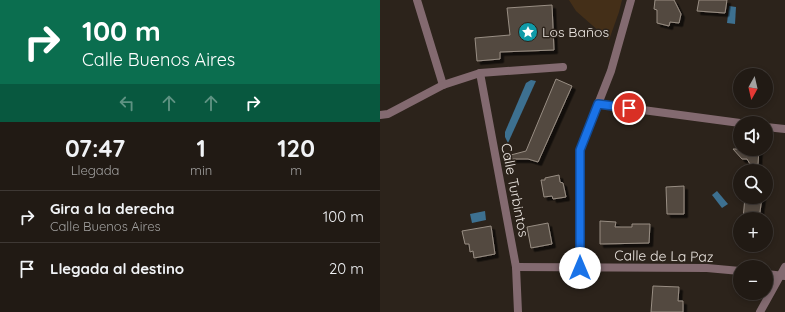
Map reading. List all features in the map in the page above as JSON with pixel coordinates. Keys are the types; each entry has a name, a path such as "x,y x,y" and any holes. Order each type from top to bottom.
{"street":[{"path":"417,0 442,84"},
{"path":"580,268 580,150 611,71 631,0"},
{"path":"380,115 388,114 442,84 480,73 564,67"},
{"name":"Calle Turbintos","path":"480,73 516,267 518,312"},
{"path":"598,104 733,122"},
{"path":"773,127 785,129"},
{"name":"Calle de La Paz","path":"516,267 707,268 733,271"},
{"path":"760,312 782,276 785,267"}],"shaded area":[{"path":"569,0 622,0 609,40 576,11"}],"water":[{"path":"729,6 736,7 735,24 727,23"},
{"path":"531,80 536,81 508,143 505,137 505,132 526,83"},
{"path":"717,191 728,204 722,208 712,195"},
{"path":"485,211 486,220 472,223 470,214"}],"building":[{"path":"655,0 674,0 681,14 679,23 670,22 669,26 657,23 657,10 654,9"},
{"path":"699,0 727,0 725,13 697,11"},
{"path":"552,5 554,50 500,52 500,59 477,61 475,38 510,35 507,8"},
{"path":"556,79 572,86 538,162 528,159 508,159 507,156 526,151"},
{"path":"739,156 759,156 758,164 750,164 747,159 742,159"},
{"path":"559,175 560,182 563,183 566,197 553,199 552,196 544,197 541,180"},
{"path":"684,186 684,214 667,214 666,187"},
{"path":"744,204 761,204 760,212 744,212"},
{"path":"600,221 616,222 615,227 632,227 632,224 650,224 649,243 600,244"},
{"path":"548,223 552,244 531,248 527,227"},
{"path":"491,226 495,254 474,258 473,251 470,252 469,244 465,244 462,231"},
{"path":"653,286 679,287 678,301 683,301 683,312 651,312"}],"place":[{"name":"Los Baños","path":"528,32"}],"route":[{"path":"580,268 580,150 598,104 629,108"}]}
